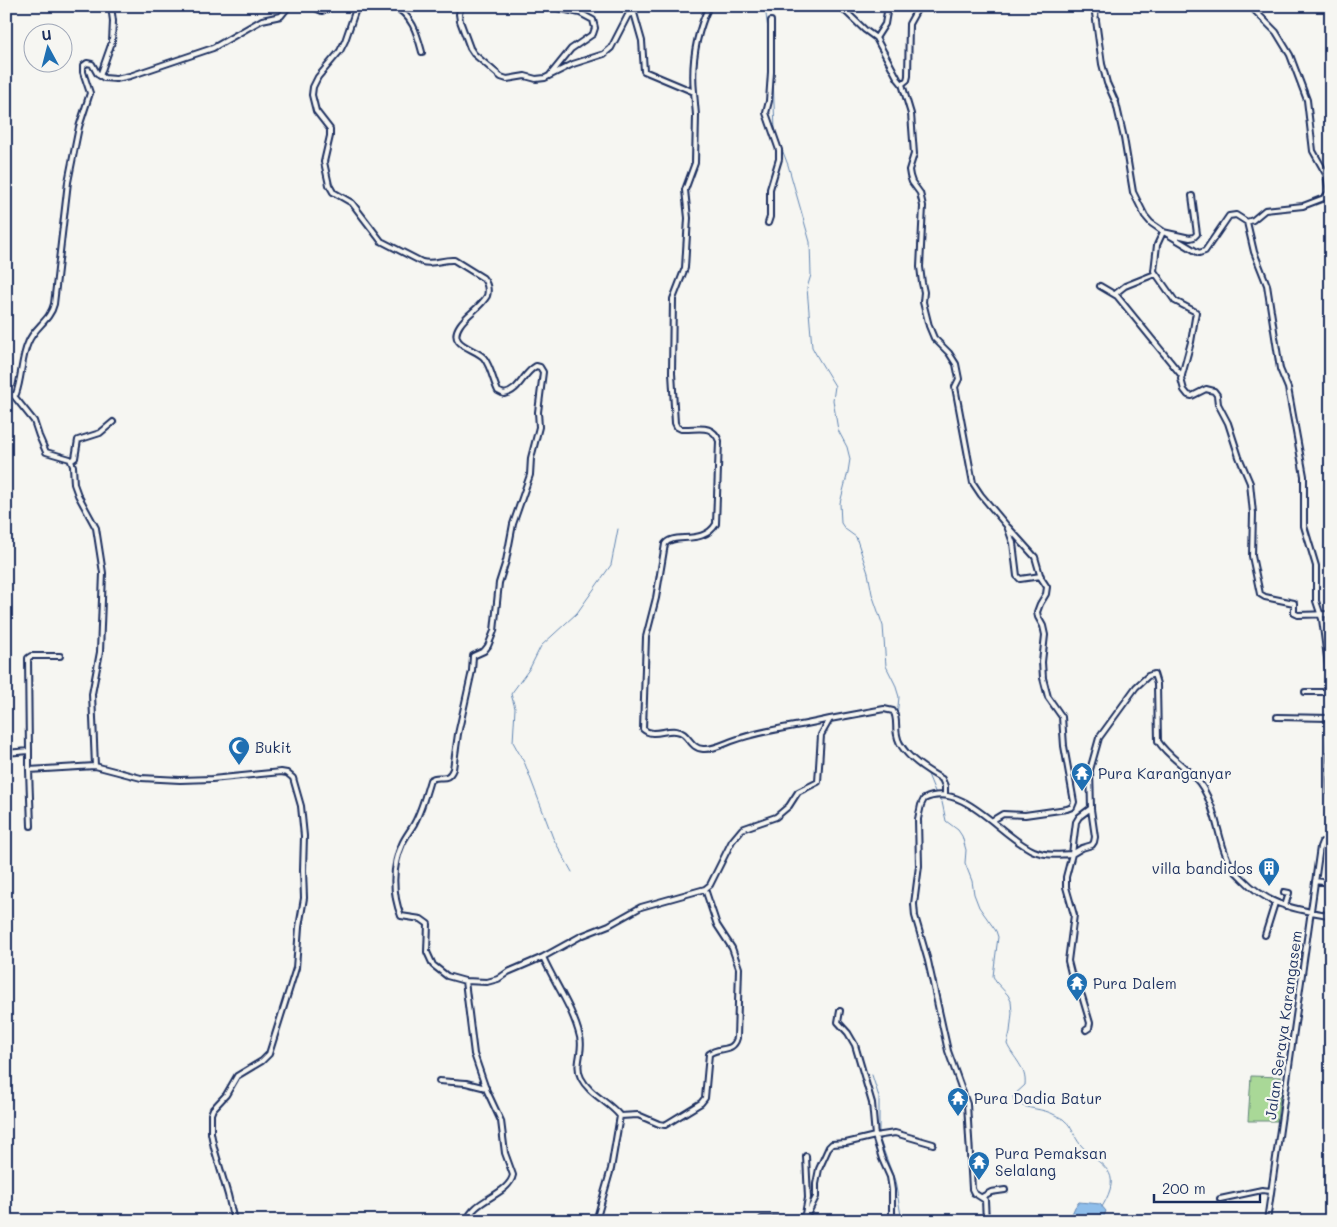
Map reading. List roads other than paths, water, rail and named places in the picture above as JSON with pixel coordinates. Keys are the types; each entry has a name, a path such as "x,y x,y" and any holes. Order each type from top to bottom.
{"street":[{"path":"100,76 112,42 113,21 111,6"},
{"path":"14,396 18,390 28,342 36,329 51,315 54,304 68,182 79,126 90,93 83,72 83,66 87,63 92,64 100,76 104,78 116,79 130,76 210,49 235,37 262,20 281,16 289,6"},
{"path":"311,6 322,11 335,6"},
{"path":"357,6 340,51 318,77 313,87 312,95 316,111 330,129 324,162 329,185 333,192 352,203 381,241 429,264 454,260 483,278 488,286 487,296 459,326 457,334 458,340 462,345 484,357 498,391 504,394 516,390 527,372 536,366 540,367 542,372 538,412 539,427 531,458 530,475 513,524 506,561 499,583 494,631 484,651 473,656 472,671 451,774 447,777 430,780 414,823 402,842 399,852 394,899 401,916 421,919 426,922 428,928 427,952 430,961 447,976 465,982 493,980 543,957 581,936 609,925 641,907 705,889 710,885 732,841 742,829 776,817 789,806 798,792 818,782 821,735 830,718"},
{"path":"392,6 398,8 412,22 422,52"},
{"path":"461,6 460,22 474,54 501,77 511,79 525,76 540,79 549,77 573,64 604,54 612,48 624,20 632,12 638,23 642,41 644,72 694,92"},
{"path":"548,6 586,15 593,20 595,28 593,34 571,49 549,77"},
{"path":"710,6 697,35 693,69 696,115 695,162 685,190 688,218 685,268 673,299 672,373 675,423 677,427 681,429 712,430 719,442 716,524 704,535 670,540 665,544 656,598 646,637 643,729 654,733 675,730 684,733 692,745 698,749 706,750 752,734 884,709 893,711 895,714 897,736 907,753 942,780 945,786 945,795"},
{"path":"840,6 876,38 902,84 911,114 914,154 910,176 920,193 923,206 920,267 925,314 934,338 949,353 956,364 959,379 955,388 973,483 1007,526 1034,554 1047,588 1038,612 1045,635 1042,662 1043,678 1048,697 1062,717 1064,746 1074,802 1072,807 1067,810 1031,814 1003,814 993,820"},
{"path":"876,38 885,24 888,6"},
{"path":"902,84 907,80 908,76 908,24 920,6"},
{"path":"1094,6 1102,64 1107,83 1116,103 1132,189 1148,219 1163,232 1202,253 1229,216 1236,215 1247,222 1254,252 1267,285 1280,369 1288,388 1305,480 1304,529 1315,560 1316,601 1327,658 1331,703 1328,774 1331,813"},
{"path":"1247,222 1253,220 1265,210 1303,206 1324,198 1329,192 1326,174 1314,153 1307,100 1290,55 1276,32 1250,6"},
{"path":"768,222 770,217 770,189 779,159 779,150 766,113 769,101 771,72 771,21"},
{"path":"1163,232 1190,238 1196,236 1197,228 1192,196"},
{"path":"1163,232 1157,245 1154,274 1176,301 1196,312 1191,342 1182,376 1182,387 1188,395 1192,396 1208,389 1217,395 1219,406 1228,423 1249,480 1253,513 1252,556 1260,594 1265,597 1294,603 1295,615 1331,614"},
{"path":"1115,294 1125,286 1154,274"},
{"path":"1100,286 1115,294 1182,376"},
{"path":"6,390 11,396 14,396 34,421 46,452 68,458 71,461 74,484 78,495 96,528 103,574 100,652 92,694 94,766"},
{"path":"71,461 75,458 78,440 100,433 113,422"},
{"path":"1007,526 1013,544 1017,576 1020,579 1041,576"},
{"path":"31,826 28,658 32,656 60,656"},
{"path":"986,1221 985,1202 974,1194 972,1189 967,1104 948,1052 931,975 915,916 914,904 919,866 918,819 922,801 927,797 937,795 952,797 993,820 1023,845 1036,852 1050,855 1072,854 1092,845 1095,837 1091,808 1090,770 1099,738 1136,687 1148,676 1154,674 1157,684 1158,741 1200,782 1211,804 1226,858 1237,874 1251,888 1262,893 1275,903 1331,916"},
{"path":"1305,692 1330,692"},
{"path":"1277,717 1330,718"},
{"path":"6,753 29,751"},
{"path":"30,770 94,766 141,778 204,779 280,772 287,773 294,780 301,806 304,836 304,898 299,927 296,968 269,1054 262,1061 237,1076 211,1114 211,1133 214,1148 234,1221"},
{"path":"1086,1030 1089,1028 1090,1023 1082,996 1068,962 1074,915 1066,887 1066,877 1072,854 1076,822 1091,808"},
{"name":"Jalan Seraya Karangasem","path":"1267,1221 1320,844 1325,841 1331,841"},
{"path":"1315,881 1331,882"},
{"path":"543,957 570,1007 580,1034 581,1045 578,1061 580,1077 592,1091 620,1116 638,1115 662,1125 671,1123 701,1103 705,1098 709,1054 713,1051 732,1047 737,1038 739,968 732,948 718,925 705,889"},
{"path":"1284,892 1288,893 1285,906"},
{"path":"1265,935 1278,897"},
{"path":"465,982 474,1054 486,1089 501,1121 505,1153 512,1172 512,1178 502,1189 475,1208 467,1221"},
{"path":"840,1010 838,1022 849,1034 855,1045 872,1102 874,1136 890,1177 893,1197 892,1221"},
{"path":"439,1081 466,1083 486,1089"},
{"path":"596,1221 611,1169 620,1116"},
{"path":"762,1219 798,1219 804,1216 815,1201 819,1170 828,1147 832,1144 895,1133 933,1144"},
{"path":"804,1216 808,1199 806,1156"},
{"path":"982,1198 991,1192 1005,1190"},
{"path":"1220,1199 1262,1190 1270,1191"}],"water":[{"path":"1079,1202 1100,1204 1106,1211 1102,1221 1069,1221"}],"waterway":[{"path":"765,6 769,38"},
{"path":"773,76 775,131 788,165 810,242 811,275 807,288 812,347 835,386 833,400 838,430 847,447 850,459 840,503 841,523 845,529 856,537 868,573 872,594 883,626 886,666 899,697 897,716"},
{"path":"572,872 553,838 525,764 513,742 515,708 511,694 530,668 541,646 577,613 611,565 618,529"},
{"path":"900,737 913,756"},
{"path":"927,772 936,794"},
{"path":"938,797 942,802 946,821 958,830 962,836 966,850 965,863 972,881 974,894 979,907 996,931 998,937 993,976 1011,1001 1012,1013 1007,1044 1022,1068 1025,1079 1025,1085 1013,1096 1014,1102 1046,1111 1063,1119 1080,1144 1108,1170 1111,1184 1109,1194 1102,1207"},
{"path":"872,1075 879,1097 879,1134"},
{"path":"879,1138 895,1181 902,1221"}],"place":[{"name":"Bukit","path":"239,766"},
{"name":"Pura Karanganyar","path":"1082,792"},
{"name":"villa bandidos","path":"1269,887"},
{"name":"Pura Dalem","path":"1077,1002"},
{"name":"Pura Dadia Batur","path":"958,1117"},
{"name":"Pura Pemaksan Selalang","path":"979,1181"}]}
